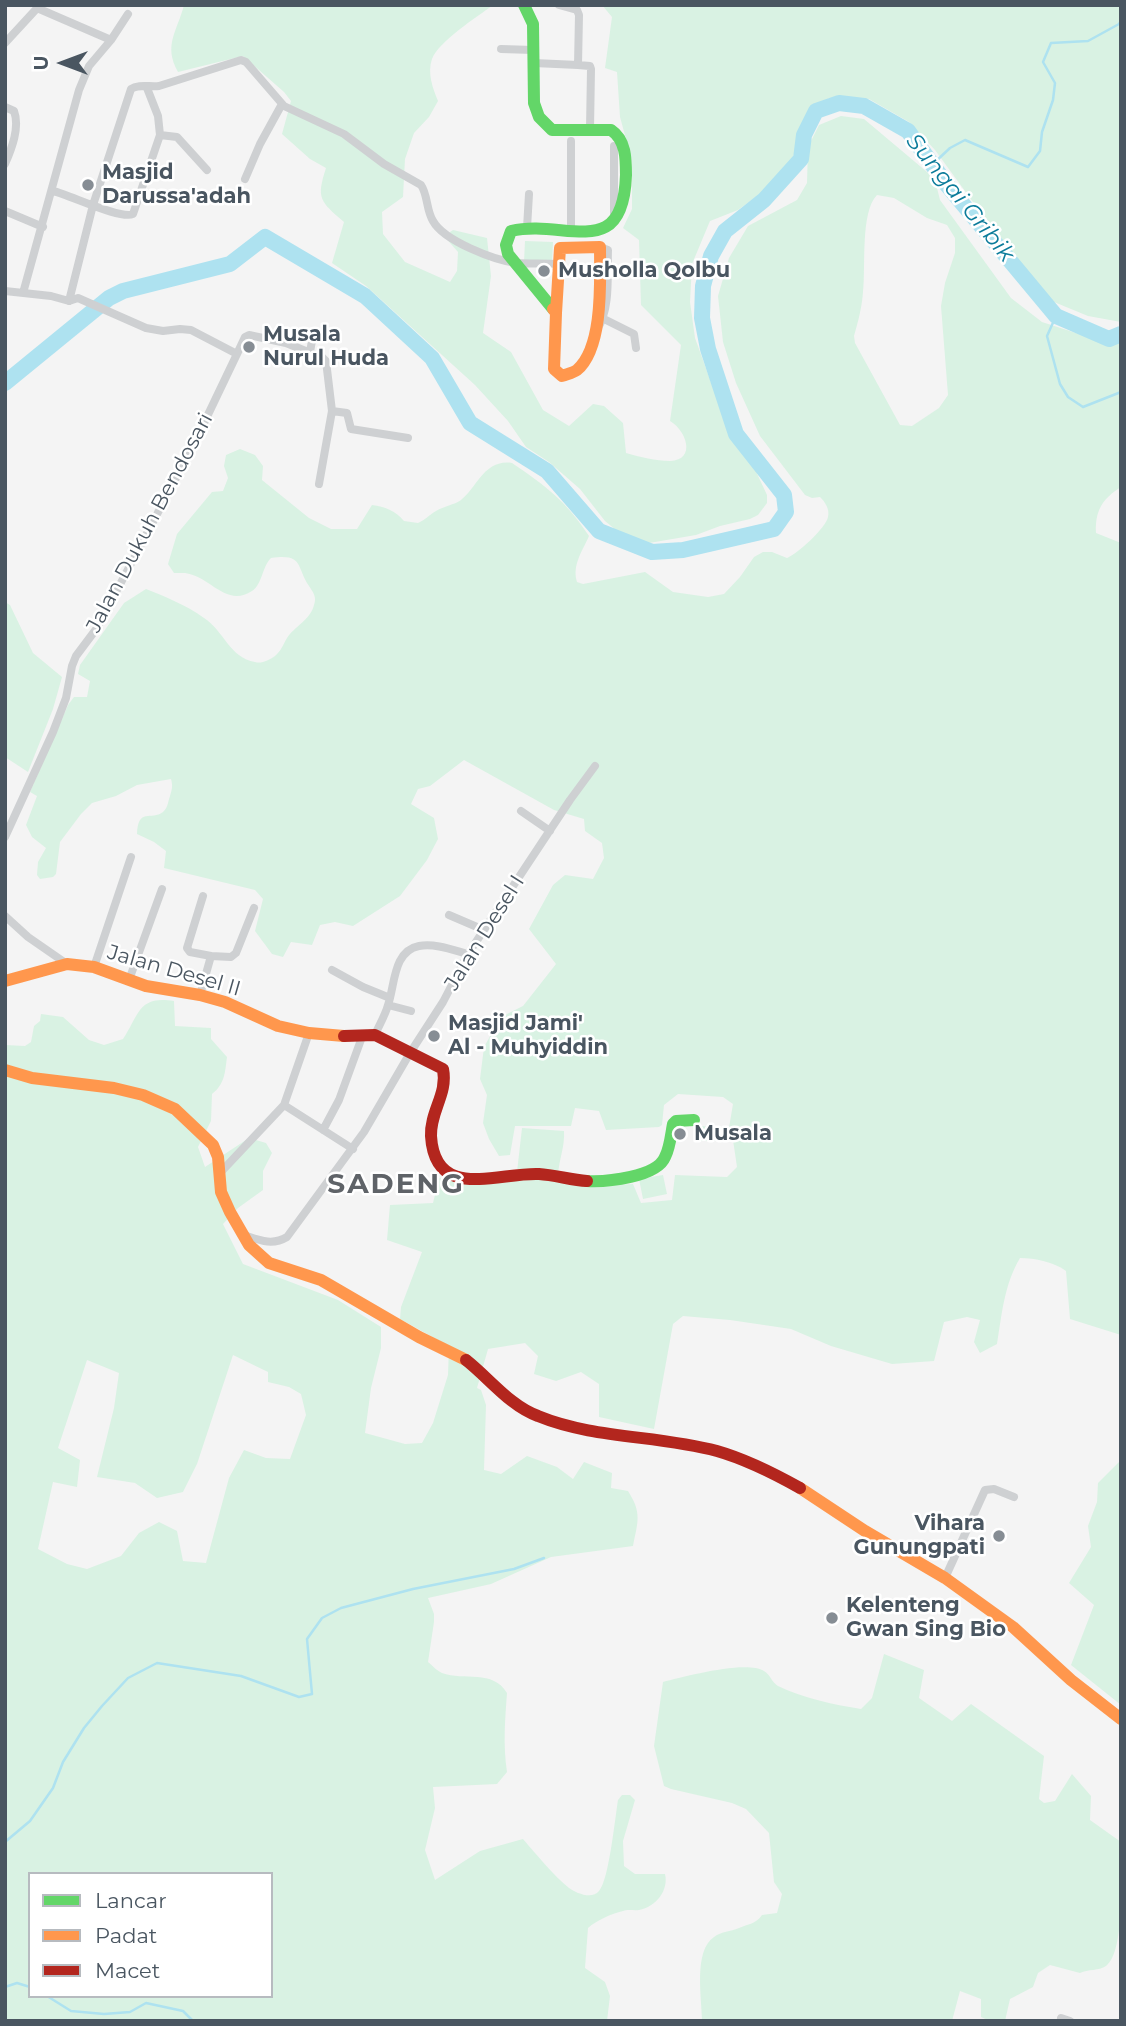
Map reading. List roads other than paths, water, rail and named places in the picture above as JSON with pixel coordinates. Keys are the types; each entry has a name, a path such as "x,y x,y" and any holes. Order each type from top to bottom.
{"street":[{"path":"524,5 533,24 534,103 539,117 552,130 590,129 617,133 624,148 625,195 614,224 602,230 527,228 511,231 508,237 508,254 556,313"},
{"path":"559,5 578,12 578,65"},
{"path":"5,43 39,6 111,40"},
{"path":"23,293 79,90 89,66 128,14"},
{"path":"500,49 578,65 590,65 590,129"},
{"path":"74,299 93,205 131,89 138,86 147,88 241,60 251,67 282,104 344,134 384,164 421,185 429,214 439,230 463,244 514,262 560,264"},
{"path":"53,191 123,216 133,214 160,135 158,117 147,88"},
{"path":"245,179 282,104"},
{"path":"5,107 14,111 17,120 5,164"},
{"path":"160,135 177,137 207,170"},
{"path":"571,141 571,231"},
{"path":"614,146 614,224"},
{"path":"527,228 529,194"},
{"path":"5,211 43,226"},
{"path":"562,246 600,247 608,250 604,318 582,365 569,376 558,375 554,369 560,250 562,246"},
{"path":"596,332 600,247"},
{"path":"5,291 74,299 146,328 163,331 191,330 237,354"},
{"path":"604,318 634,334 636,348"},
{"name":"Jalan Dukuh Bendosari","path":"5,837 10,820 66,698 76,656 97,628 193,446 246,335 289,344 310,352"},
{"path":"313,335 310,352 326,361 332,411 319,484"},
{"path":"332,411 347,413 351,429 408,438"},
{"name":"Jalan Desel I","path":"244,1235 271,1243 286,1237 353,1149 443,1002 468,954 595,766"},
{"path":"5,811 10,820"},
{"path":"521,811 550,831"},
{"path":"94,967 131,857"},
{"path":"129,980 162,889"},
{"path":"203,896 187,948 190,952 231,957 236,953 254,908"},
{"path":"449,915 484,930"},
{"path":"5,916 28,937 67,964"},
{"path":"323,1130 389,1001 401,958 412,948 435,946 468,954"},
{"path":"200,995 211,956"},
{"name":"Jalan Desel II","path":"5,981 67,964 94,967 172,992 200,995 225,1002 278,1026 309,1033 369,1036 410,1053 443,1069 446,1077 431,1135 436,1161 447,1173 477,1180 540,1174 601,1182 653,1171 665,1159 673,1124 676,1121 694,1120"},
{"path":"332,970 411,1011"},
{"path":"219,1174 284,1105 309,1033"},
{"path":"5,1070 32,1078 114,1088 175,1109 213,1145 218,1157 221,1192 254,1251 269,1263 321,1280 419,1337 467,1360 517,1404 536,1416 578,1428 706,1448 746,1461 808,1492 840,1516 945,1578 1013,1627 1071,1680 1121,1719"},
{"path":"284,1105 353,1149"},
{"path":"945,1578 985,1490 994,1489 1014,1497"}],"waterway":[{"path":"934,163 950,148 965,140 1028,167 1040,151 1042,132 1053,100 1055,83 1043,62 1051,43 1088,41 1121,21"},
{"name":"Sungai Gribik","path":"5,383 109,298 123,291 230,264 265,237 365,296 432,358 470,423 547,471 599,531 652,552 683,550 774,529 786,512 784,495 736,434 708,349 702,318 703,286 711,256 725,231 764,200 801,159 804,135 816,111 839,103 864,106 908,131 947,185 1056,316 1109,339 1121,334"},
{"path":"1056,316 1047,336 1060,384 1068,397 1083,407 1121,392"},
{"path":"5,1842 30,1821 53,1788 63,1762 84,1728 128,1678 157,1663 241,1676 299,1697 312,1694 307,1639 322,1618 341,1608 413,1589 514,1569 544,1558"},
{"path":"5,1987 17,1983 28,1986"},
{"path":"50,1998 71,2011 104,2014 130,2012 146,2003 183,2011 193,2021"}],"place":[{"name":"Masjid Darussa'adah","path":"88,185"},
{"name":"Musholla Qolbu","path":"544,271"},
{"name":"Musala Nurul Huda","path":"249,347"},
{"name":"Masjid Jami' Al - Muhyiddin","path":"434,1036"},
{"name":"Musala","path":"680,1134"},
{"name":"Vihara Gunungpati","path":"999,1536"},
{"name":"Kelenteng Gwan Sing Bio","path":"832,1618"}],"district":[{"name":"SADENG","path":"396,1185"}]}
